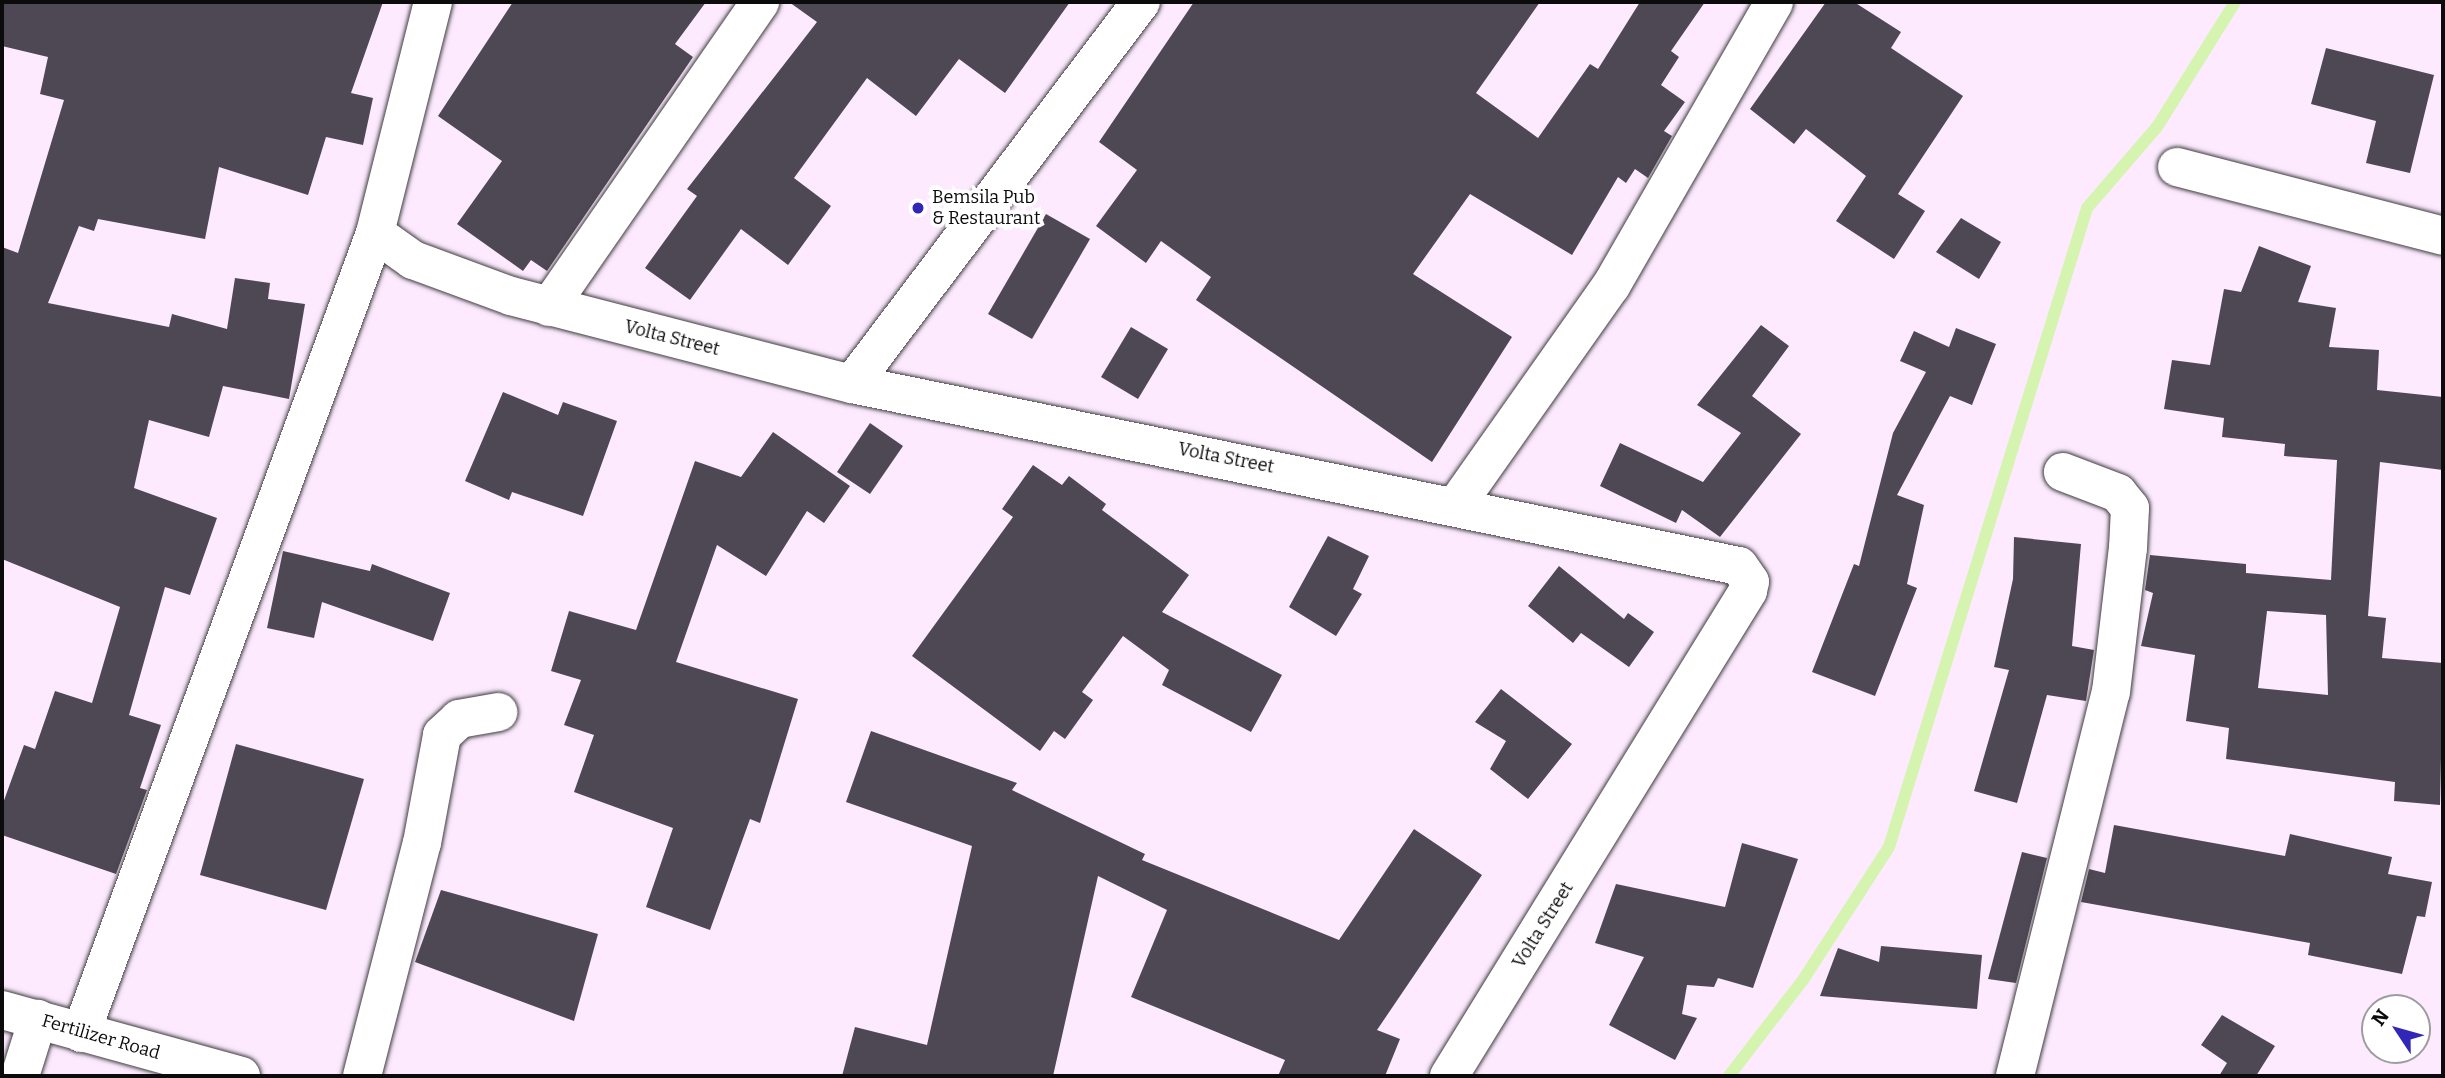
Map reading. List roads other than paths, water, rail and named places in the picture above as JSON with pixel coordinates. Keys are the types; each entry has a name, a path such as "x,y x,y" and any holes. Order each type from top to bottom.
{"street":[{"path":"81,1033 375,233 433,2"},
{"path":"549,307 760,2"},
{"path":"852,384 1141,2"},
{"path":"1457,504 1611,286 1774,2"},
{"path":"2177,167 2443,236"},
{"name":"Volta Street","path":"375,233 413,260 549,307 852,384 1457,504 1739,566 1750,582 1449,1076"},
{"path":"2015,1076 2111,692 2128,548 2130,508 2118,493 2063,472"},
{"path":"362,1076 429,817 442,735 459,719 498,712"},
{"path":"20,1014 20,1076"},
{"name":"Fertilizer Road","path":"20,1014 241,1076"}],"waterway":[{"path":"1729,1076 1803,980 1889,847 2087,208 2157,127 2235,2"}],"place":[{"name":"Bemsila Pub & Restaurant","path":"918,208"}]}
